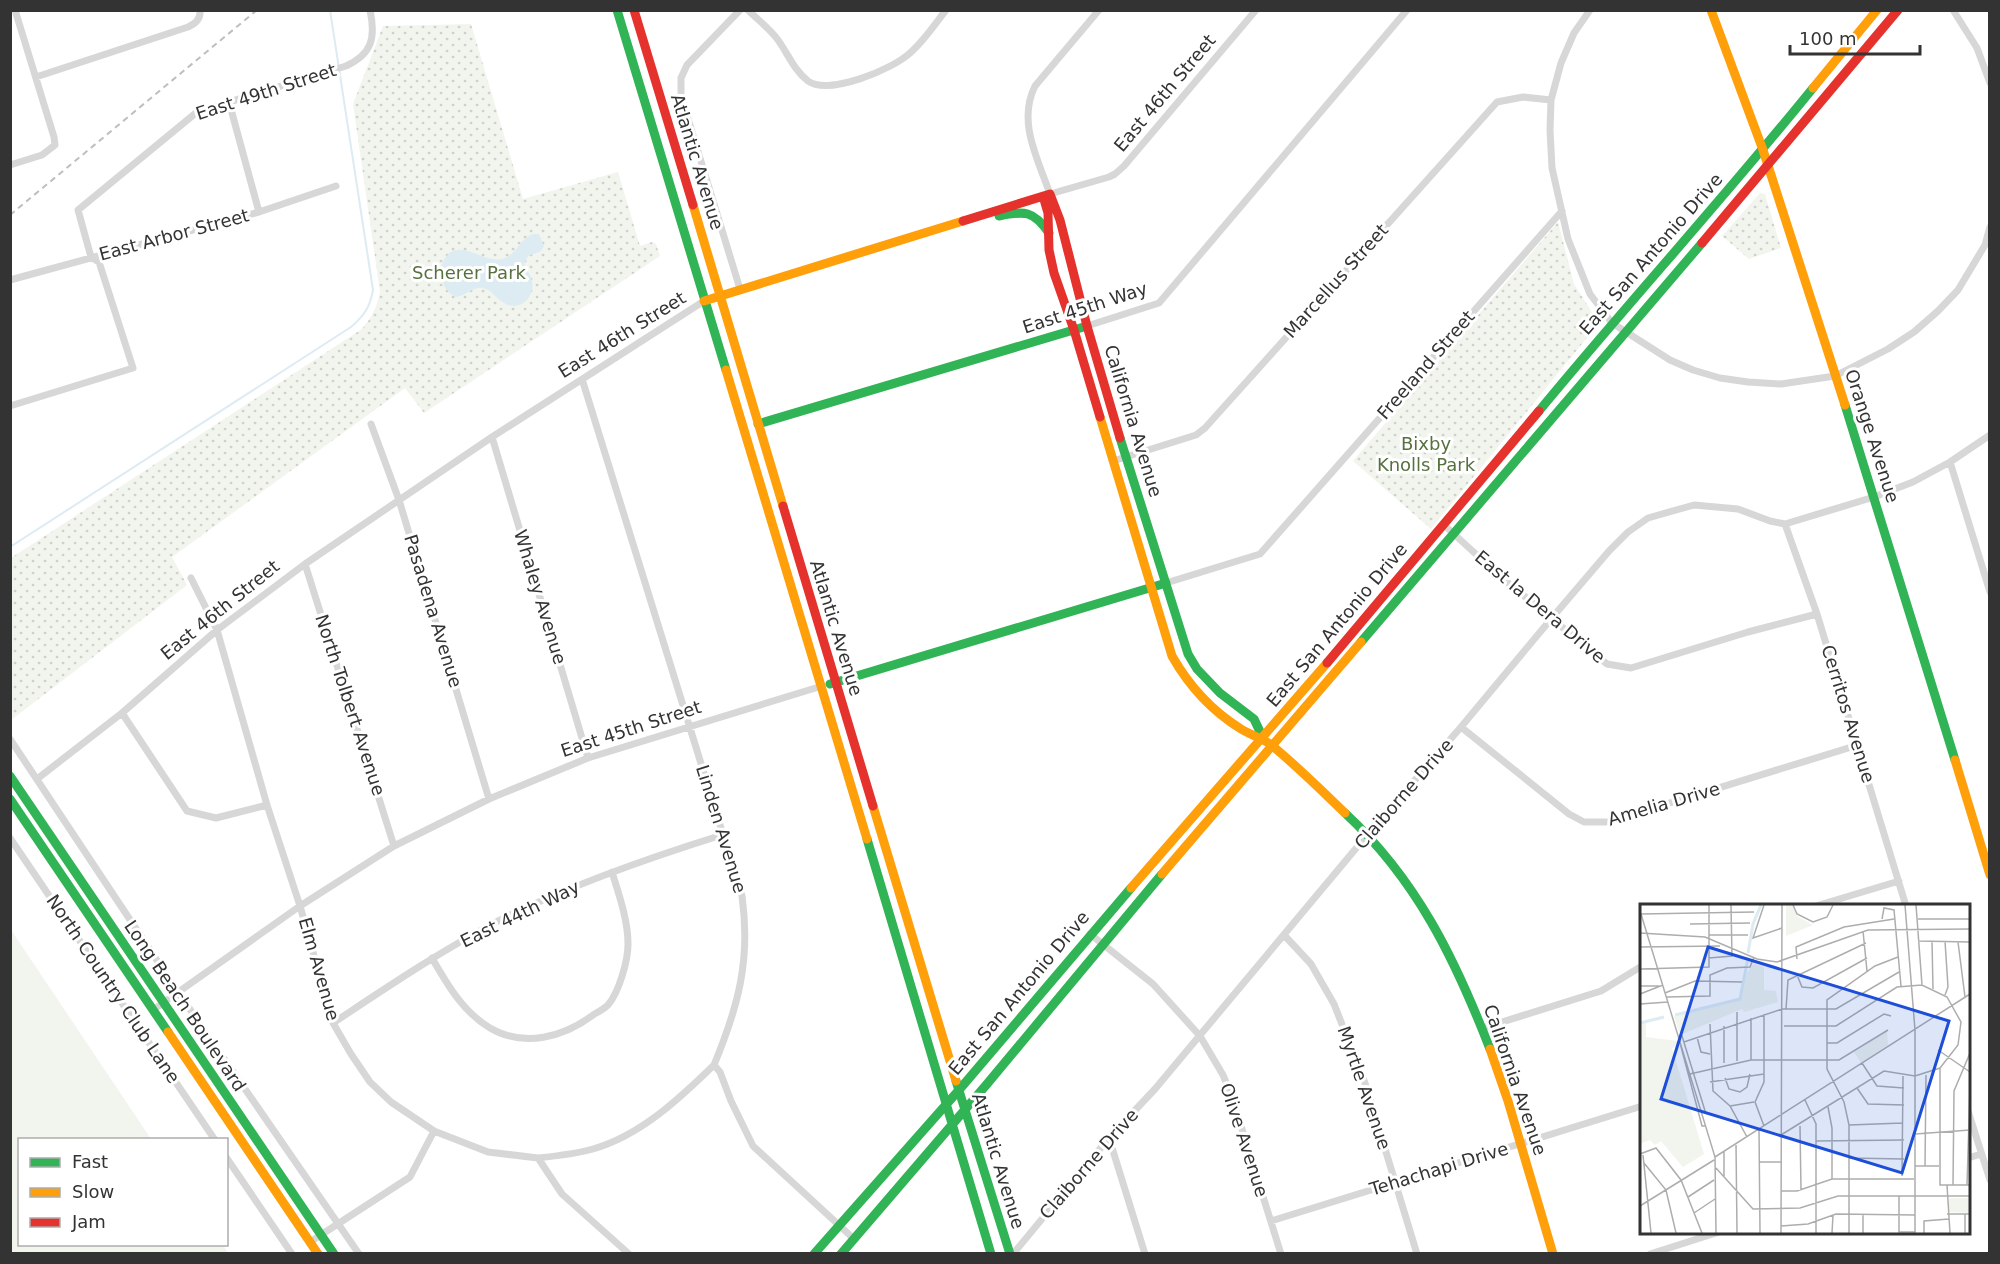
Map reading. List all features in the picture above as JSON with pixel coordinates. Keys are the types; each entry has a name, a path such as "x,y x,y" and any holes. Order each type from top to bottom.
{"main road":[{"name":"Atlantic Avenue","path":"617,10 991,1254"},
{"name":"Atlantic Avenue","path":"634,10 958,1090 1011,1254"},
{"name":"Orange Avenue","path":"1711,10 1763,150 1874,497 1989,875"},
{"name":"East San Antonio Drive","path":"814,1254 958,1090 1090,934 1263,738 1612,323 1763,150 1877,10"},
{"name":"East San Antonio Drive","path":"841,1254 1625,331 1768,166 1898,10"},
{"name":"East 46th Street","path":"704,301 1047,195"},
{"name":"California Avenue","path":"1047,195 1048,250 1054,273 1074,330 1168,645 1182,675 1207,703 1244,731 1263,738 1368,834 1413,892 1443,941 1483,1028 1553,1254"},
{"name":"California Avenue","path":"1047,195 1060,220 1087,326 1188,654 1197,669 1220,693 1254,718 1263,738"},
{"path":"991,213 999,216 1017,211 1028,212 1040,221 1048,233"},
{"name":"East 45th Way","path":"758,424 1087,326"},
{"name":"East 45th Street","path":"822,686 1166,583"},
{"name":"Long Beach Boulevard","path":"10,776 334,1254"},
{"name":"Long Beach Boulevard","path":"10,799 318,1254"}],"street":[{"path":"10,165 42,155 55,145 15,10"},
{"path":"36,77 188,27 199,19 200,10"},
{"name":"East 49th Street","path":"91,257 78,210 196,112 345,66 364,56 372,39 370,10"},
{"path":"740,10 687,65 680,84 681,96 740,289"},
{"path":"748,10 776,37 798,73 811,83 831,86 893,66 911,52 946,10"},
{"name":"California Avenue","path":"1047,195 1027,123 1029,98 1035,86 1099,10"},
{"name":"East 46th Street","path":"1047,195 1109,177 1120,170 1256,10"},
{"name":"East 45th Way","path":"1087,326 1159,303 1407,10"},
{"path":"1590,10 1574,33 1561,63 1551,100 1552,168 1568,239 1590,294 1612,323 1670,360 1720,378 1748,382 1781,384 1835,376 1888,349 1914,332 1938,311 1958,290 1987,246 1989,227"},
{"path":"1953,10 1977,48 1989,83"},
{"name":"Marcellus Street","path":"1113,461 1188,438 1205,428 1497,102 1523,97 1551,100"},
{"path":"229,102 259,212"},
{"name":"East Arbor Street","path":"10,280 259,212 336,186"},
{"name":"Freeland Street","path":"1166,583 1260,554 1562,211"},
{"path":"10,406 134,368 99,262 91,257"},
{"name":"East 46th Street","path":"37,779 123,712 217,630 305,564 492,437 704,301"},
{"name":"Linden Avenue","path":"582,379 742,896 746,925 745,959 736,1008 714,1065"},
{"name":"Pasadena Avenue","path":"371,424 399,500 489,799"},
{"path":"1785,524 1874,497 1913,482 1950,462 1989,435"},
{"name":"Whaley Avenue","path":"492,437 588,758"},
{"path":"1950,462 1989,592"},
{"name":"Claiborne Drive","path":"1011,1254 1109,1138 1155,1089 1368,834 1609,551 1628,532 1648,518 1694,505 1738,509 1785,524"},
{"name":"Cerritos Avenue","path":"1785,524 1817,614 1905,904"},
{"name":"East la Dera Drive","path":"1444,525 1551,619 1607,664 1631,668 1748,632 1817,614"},
{"name":"North Tolbert Avenue","path":"305,564 394,846"},
{"name":"Elm Avenue","path":"191,578 217,630 333,1023 370,1082 405,1113 434,1131 488,1152 538,1158 595,1149 633,1132 679,1100 714,1065"},
{"name":"East 45th Street","path":"153,1010 300,906 394,846 489,799 588,758 822,686"},
{"path":"123,712 187,811 216,818 267,805"},
{"name":"Amelia Drive","path":"1461,727 1569,814 1584,822 1608,822 1858,745"},
{"path":"10,739 178,993 359,1254"},
{"name":"East 44th Way","path":"333,1023 432,958 496,922 612,872 722,835"},
{"name":"North Country Club Lane","path":"10,838 214,1138"},
{"path":"432,958 453,994 471,1014 491,1029 513,1038 546,1038 577,1028 608,1005 624,969 628,944 625,920 612,872"},
{"path":"1823,904 1899,881"},
{"name":"Olive Avenue","path":"1090,934 1153,984 1200,1036 1223,1075 1231,1095 1281,1254"},
{"name":"Myrtle Avenue","path":"1285,936 1311,964 1334,1004 1365,1083 1418,1254"},
{"path":"1483,1028 1601,991 1640,967"},
{"path":"714,1065 720,1072 753,1146 854,1239"},
{"name":"Tehachapi Drive","path":"1271,1221 1640,1106"},
{"path":"1970,1118 1989,1180"},
{"path":"310,1242 410,1177 434,1131"},
{"path":"1109,1138 1145,1254"},
{"path":"1970,1157 1981,1154"},
{"path":"538,1158 562,1194 629,1254"},
{"path":"228,1160 292,1254"},
{"path":"1650,1254 1716,1234"}],"green space":[{"name":"Scherer Park","path":"471,24 523,199 618,172 640,246 652,242 656,244 660,256 424,413 405,388 172,557 187,585 11,720 11,558 362,329 374,312 380,292 353,104 383,26"},
{"path":"1760,193 1765,194 1781,248 1749,259 1722,236"},
{"name":"Bixby Knolls Park","path":"1558,222 1574,284 1599,323 1431,529 1353,461"},
{"path":"11,930 150,1138 18,1138 18,1246 223,1246 228,1253 11,1253"}],"shaded area":[{"path":"533,234 539,234 544,246 541,251 528,256 524,264 532,287 529,297 522,304 512,306 506,304 489,290 482,288 455,297 445,287 441,269 450,253 464,250 497,260 513,253 525,239"}],"waterway":[{"path":"10,547 351,327 366,311 373,290 330,10"}],"railway":[{"path":"10,215 257,10"}],"traffic: fast":[{"path":"617,10 726,370"},
{"path":"1539,411 1813,88"},
{"path":"999,216 1016,213 1028,214 1038,220 1049,233"},
{"path":"1361,642 1702,243"},
{"path":"758,424 1087,326"},
{"path":"1845,405 1955,760"},
{"path":"1120,438 1188,654 1197,669 1220,693 1254,719 1263,738"},
{"path":"830,684 1166,583"},
{"path":"10,776 334,1254"},
{"path":"10,799 168,1032"},
{"path":"1345,813 1393,865 1431,922 1463,984 1490,1049"},
{"path":"867,839 991,1254"},
{"path":"841,1254 987,1084 1162,874"},
{"path":"814,1254 959,1090 1131,888"},
{"path":"956,1081 1010,1254"}],"traffic: slow":[{"path":"1711,10 1763,150 1845,405"},
{"path":"1813,88 1877,10"},
{"path":"693,205 783,506"},
{"path":"704,301 963,221"},
{"path":"726,370 867,839"},
{"path":"1100,417 1172,656 1194,688 1220,714 1241,729 1270,744 1345,813"},
{"path":"1162,874 1361,642"},
{"path":"1131,888 1327,663"},
{"path":"1955,760 1990,875"},
{"path":"873,806 956,1081"},
{"path":"168,1032 318,1254"},
{"path":"1490,1049 1508,1101 1553,1254"}],"traffic: jam":[{"path":"634,10 693,205"},
{"path":"1702,243 1898,10"},
{"path":"963,221 1050,194 1060,220 1087,326 1120,438"},
{"path":"1043,196 1048,213 1049,250 1054,273 1100,417"},
{"path":"1327,663 1539,411"},
{"path":"783,506 873,806"}]}
